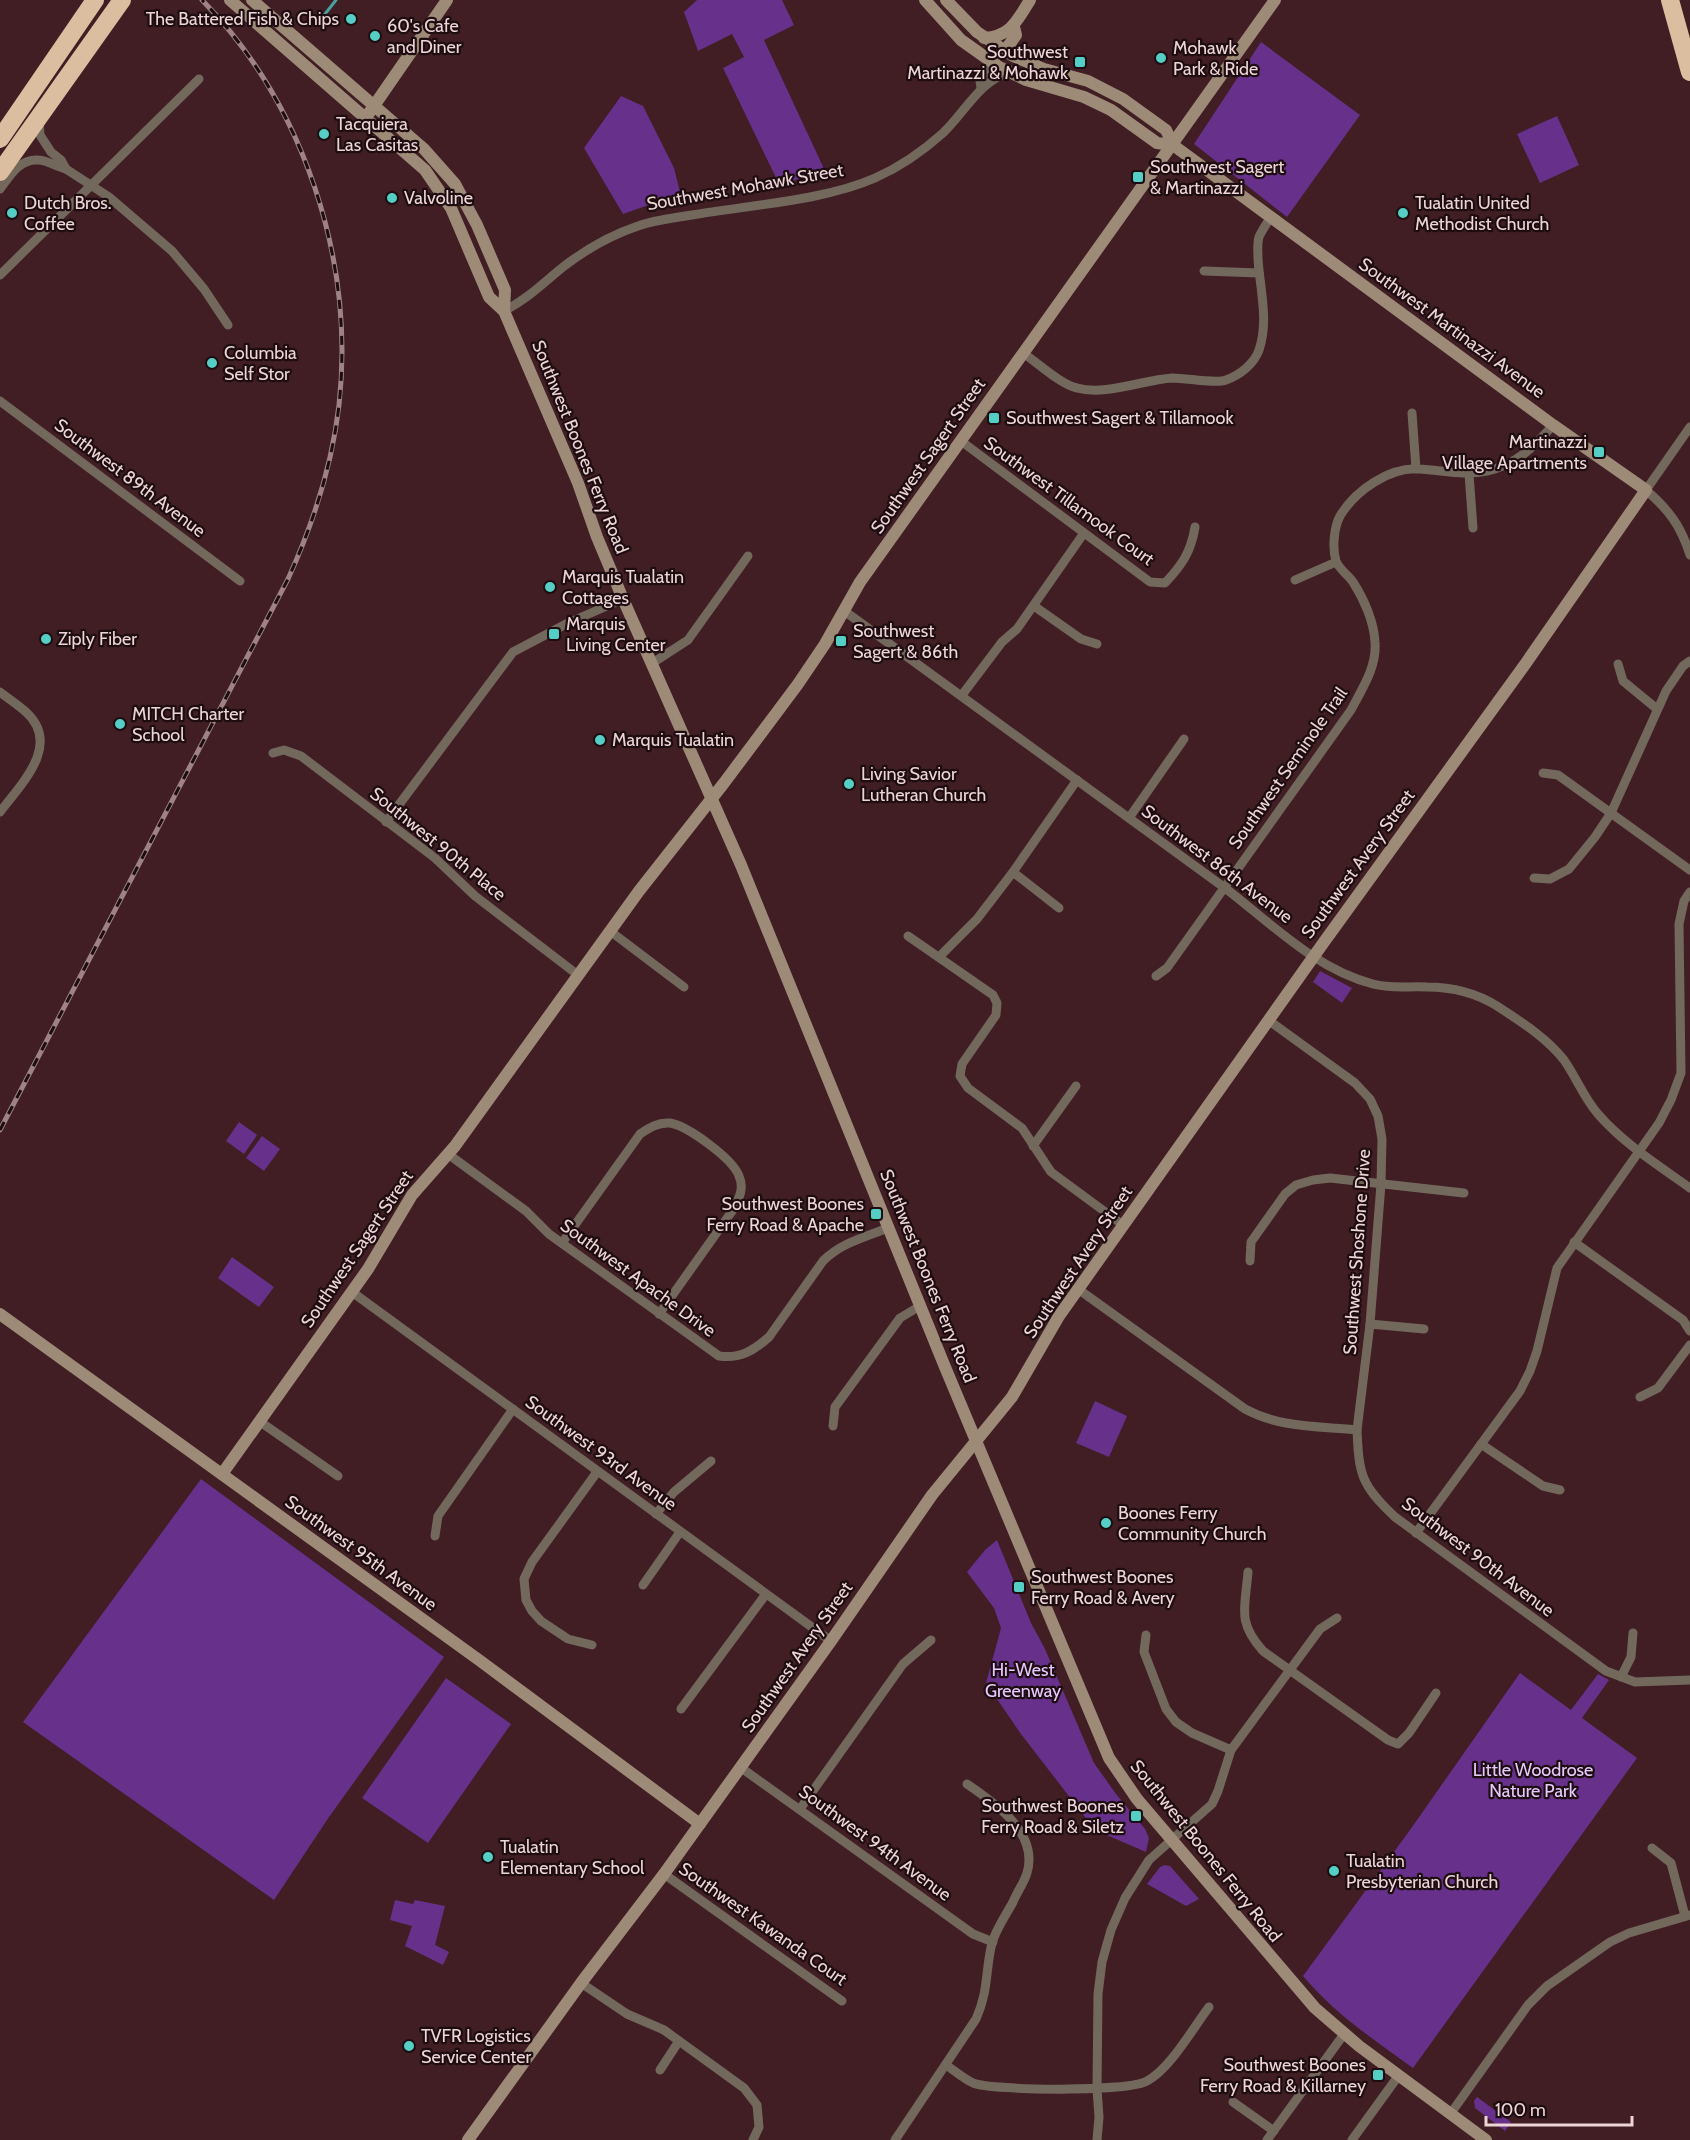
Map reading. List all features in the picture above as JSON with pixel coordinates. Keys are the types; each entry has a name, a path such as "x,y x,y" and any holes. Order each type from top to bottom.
{"highway":[{"path":"0,139 94,0"},
{"path":"0,172 122,0"},
{"path":"1670,0 1690,72"}],"main road":[{"name":"Southwest Boones Ferry Road","path":"230,0 425,170 440,189 455,216 489,297 504,310 578,483 597,537 623,599 712,799 976,1442 1109,1758 1128,1787 1315,2008 1344,2034 1486,2140"},
{"name":"Southwest Boones Ferry Road","path":"252,0 424,149 460,192 505,290 504,310"},
{"path":"366,118 447,0"},
{"name":"Southwest Martinazzi Avenue","path":"925,0 967,45 1008,73 1084,97 1111,110 1157,143 1173,145"},
{"name":"Southwest Martinazzi Avenue","path":"946,0 984,38 1005,51 1032,65 1088,81 1116,94 1166,130 1173,145 1553,425 1646,490"},
{"path":"984,38 997,36 1014,27 1030,0"},
{"name":"Southwest Sagert Street","path":"222,1474 352,1292 376,1256 405,1204 448,1154 610,931 806,672 825,644 860,582 1275,0"},
{"path":"967,45 980,46 999,54 1005,51 1016,35 1014,27"},
{"name":"Southwest Avery Street","path":"468,2140 581,1983 664,1874 932,1496 1017,1389 1050,1330 1078,1288 1526,663 1646,490"},
{"name":"Southwest 95th Avenue","path":"0,1314 479,1660 700,1824"}],"street":[{"name":"Southwest Mohawk Street","path":"981,88 980,81 991,63"},
{"name":"Southwest Mohawk Street","path":"504,310 532,295 563,267 588,250 638,226 667,219 818,195 874,178 926,148 956,119 981,88 988,86 999,75 1008,73"},
{"path":"0,275 199,79"},
{"path":"39,117 40,135 44,143 61,160 66,169"},
{"path":"0,189 12,172 20,165 30,161 38,159 66,169 136,219 172,251 204,289 228,325"},
{"path":"1023,353 1070,386 1084,390 1124,387 1169,378 1223,381 1250,365 1259,351 1264,322 1258,238 1271,217"},
{"path":"1204,271 1259,273"},
{"name":"Southwest 89th Avenue","path":"0,401 240,580"},
{"path":"1412,413 1416,469"},
{"path":"1295,579 1336,562 1334,538 1339,518 1353,499 1380,480 1396,472 1416,469 1468,474 1489,471 1527,453 1553,425"},
{"name":"Southwest Avery Street","path":"1646,490 1690,427"},
{"name":"Southwest Tillamook Court","path":"961,441 1150,582 1165,583 1179,568 1192,546 1195,527"},
{"path":"1468,474 1473,528"},
{"name":"Southwest Martinazzi Avenue","path":"1646,490 1680,528 1690,555"},
{"path":"962,696 1002,642 1017,629 1084,533"},
{"path":"651,663 688,640 748,555"},
{"name":"Southwest Seminole Trail","path":"1156,976 1167,968 1351,710 1372,666 1375,643 1369,614 1353,583 1336,562"},
{"path":"386,822 513,652 568,623 623,599"},
{"path":"1034,606 1082,639 1097,644"},
{"name":"Southwest 86th Avenue","path":"843,610 1225,888 1277,930 1340,973 1374,985 1450,989 1475,995 1495,1005 1549,1043 1564,1061 1596,1112 1638,1151 1690,1188"},
{"path":"1534,878 1550,879 1569,869 1595,837 1611,813 1649,732 1657,709 1677,674 1690,661"},
{"path":"1618,664 1623,681 1657,709"},
{"path":"0,692 27,713 40,736 40,753 32,770 0,812"},
{"path":"1129,818 1184,739"},
{"name":"Southwest 90th Place","path":"273,753 284,750 301,756 435,858 475,896 578,975"},
{"path":"1543,773 1558,775 1690,870"},
{"path":"939,957 977,920 1077,780"},
{"path":"1013,872 1059,908"},
{"path":"1416,1533 1520,1391 1530,1371 1557,1268 1659,1123 1671,1100 1681,1073 1678,924 1684,901 1690,892"},
{"path":"610,931 684,987"},
{"path":"908,936 993,995 997,1003 996,1015 962,1064 960,1076 968,1088 1022,1128 1044,1163 1059,1180 1123,1225"},
{"name":"Southwest Shoshone Drive","path":"1268,1020 1355,1083 1370,1099 1378,1116 1382,1139 1381,1184 1370,1324 1357,1430"},
{"path":"1033,1146 1076,1086"},
{"path":"562,1244 640,1134 655,1124 669,1123 684,1128 732,1163 740,1177 742,1193 735,1207 659,1314"},
{"name":"Southwest Apache Drive","path":"448,1154 526,1211 562,1244 719,1356 731,1358 743,1355 757,1347 769,1337 823,1261 832,1252 842,1245 888,1228"},
{"path":"1250,1261 1251,1242 1285,1194 1296,1185 1330,1178 1464,1193"},
{"path":"1574,1242 1683,1320 1690,1331"},
{"path":"1078,1288 1245,1409 1262,1418 1280,1423 1357,1430"},
{"name":"Southwest 93rd Avenue","path":"352,1292 831,1641"},
{"path":"833,1426 835,1407 874,1353 900,1318 920,1306"},
{"path":"1370,1324 1424,1329"},
{"path":"1640,1397 1658,1388 1690,1345"},
{"path":"435,1536 438,1516 513,1409"},
{"path":"260,1421 338,1476"},
{"name":"Southwest 90th Avenue","path":"1357,1430 1359,1466 1366,1483 1377,1500 1416,1533 1606,1671 1635,1682 1690,1680"},
{"path":"1481,1444 1543,1486 1560,1490"},
{"path":"656,1514 674,1492 711,1461"},
{"path":"592,1645 568,1639 541,1621 532,1611 526,1599 524,1579 532,1562 597,1472"},
{"path":"643,1585 681,1532"},
{"path":"1248,1572 1245,1623 1250,1637 1263,1651 1389,1740 1398,1744 1436,1693"},
{"path":"681,1709 766,1594"},
{"path":"1097,2140 1099,2117 1098,1994 1102,1962 1111,1930 1125,1898 1140,1872 1172,1839 1212,1804 1231,1750 1320,1629 1337,1618"},
{"path":"1621,1677 1630,1657 1633,1633"},
{"path":"1146,1635 1144,1652 1166,1709 1176,1722 1192,1733 1231,1750"},
{"path":"801,1809 903,1664 931,1640"},
{"name":"Southwest 94th Avenue","path":"741,1767 973,1934 993,1942"},
{"path":"895,2140 976,2019 984,2002 993,1942 1027,1873 1029,1857 1025,1839 1014,1822 967,1784"},
{"path":"1451,2114 1528,2005 1547,1986 1610,1942 1629,1933 1688,1916 1671,1863 1652,1848"},
{"name":"Southwest Kawanda Court","path":"664,1874 842,2001"},
{"path":"581,1983 627,2014 664,2030 744,2088 757,2105 759,2127 753,2140"},
{"path":"946,2065 973,2083 990,2087 1097,2089 1128,2086 1146,2082 1162,2070 1209,2007"},
{"path":"1268,2140 1344,2034"},
{"path":"660,2070 679,2041"},
{"path":"1352,2140 1399,2075"},
{"path":"1233,2102 1274,2131"}],"green space":[{"path":"697,0 782,0 794,25 764,40 826,173 779,184 723,68 744,57 732,34 698,51 684,12"},
{"path":"1261,42 1360,115 1287,217 1194,144"},
{"path":"621,96 643,106 674,168 681,196 623,214 584,148"},
{"path":"1557,116 1579,165 1540,183 1517,134"},
{"path":"1320,971 1352,988 1342,1003 1313,982"},
{"path":"239,1122 257,1135 244,1154 226,1141"},
{"path":"262,1136 280,1149 264,1171 246,1158"},
{"path":"232,1257 274,1287 259,1307 218,1278"},
{"path":"1095,1401 1127,1416 1109,1457 1076,1443"},
{"path":"201,1479 444,1657 329,1817 274,1900 23,1722"},
{"name":"Hi-West Greenway","path":"997,1540 1031,1623 1045,1649 1094,1763 1145,1829 1149,1838 1146,1852 1095,1830 1021,1734 986,1683 1001,1628 994,1608 967,1572 985,1550"},
{"name":"Little Woodrose Nature Park","path":"1520,1673 1571,1710 1598,1674 1609,1680 1582,1718 1637,1758 1413,2068 1341,2014 1303,1976 1410,1830"},
{"path":"446,1678 511,1724 428,1843 362,1798"},
{"path":"1170,1866 1199,1899 1186,1906 1147,1884 1160,1867"},
{"path":"395,1900 413,1904 415,1900 445,1906 435,1945 449,1952 443,1965 405,1946 412,1926 390,1920"},
{"path":"1477,2097 1511,2122 1505,2131 1475,2108 1474,2101"}],"waterway":[{"path":"318,23 336,0"}],"railway":[{"path":"0,1130 288,579 306,537 320,494 336,428 342,351 339,296 330,241 315,188 294,136 269,87 238,41 202,0"}],"place":[{"name":"The Battered Fish & Chips","path":"351,19"},
{"name":"60's Cafe and Diner","path":"375,36"},
{"name":"Mohawk Park & Ride","path":"1161,58"},
{"name":"Southwest Martinazzi & Mohawk","path":"1080,62"},
{"name":"Tacquiera Las Casitas","path":"324,134"},
{"name":"Southwest Sagert & Martinazzi","path":"1138,177"},
{"name":"Valvoline","path":"392,198"},
{"name":"Dutch Bros. Coffee","path":"12,213"},
{"name":"Tualatin United Methodist Church","path":"1403,213"},
{"name":"Columbia Self Stor","path":"212,363"},
{"name":"Southwest Sagert & Tillamook","path":"994,418"},
{"name":"Martinazzi Village Apartments","path":"1599,452"},
{"name":"Marquis Tualatin Cottages","path":"550,587"},
{"name":"Marquis Living Center","path":"554,634"},
{"name":"Ziply Fiber","path":"46,639"},
{"name":"Southwest Sagert & 86th","path":"841,641"},
{"name":"MITCH Charter School","path":"120,724"},
{"name":"Marquis Tualatin","path":"600,740"},
{"name":"Living Savior Lutheran Church","path":"849,784"},
{"name":"Southwest Boones Ferry Road & Apache","path":"876,1214"},
{"name":"Boones Ferry Community Church","path":"1106,1523"},
{"name":"Southwest Boones Ferry Road & Avery","path":"1019,1587"},
{"name":"Southwest Boones Ferry Road & Siletz","path":"1136,1816"},
{"name":"Tualatin Elementary School","path":"488,1857"},
{"name":"Tualatin Presbyterian Church","path":"1334,1871"},
{"name":"TVFR Logistics Service Center","path":"409,2046"},
{"name":"Southwest Boones Ferry Road & Killarney","path":"1378,2075"}]}
